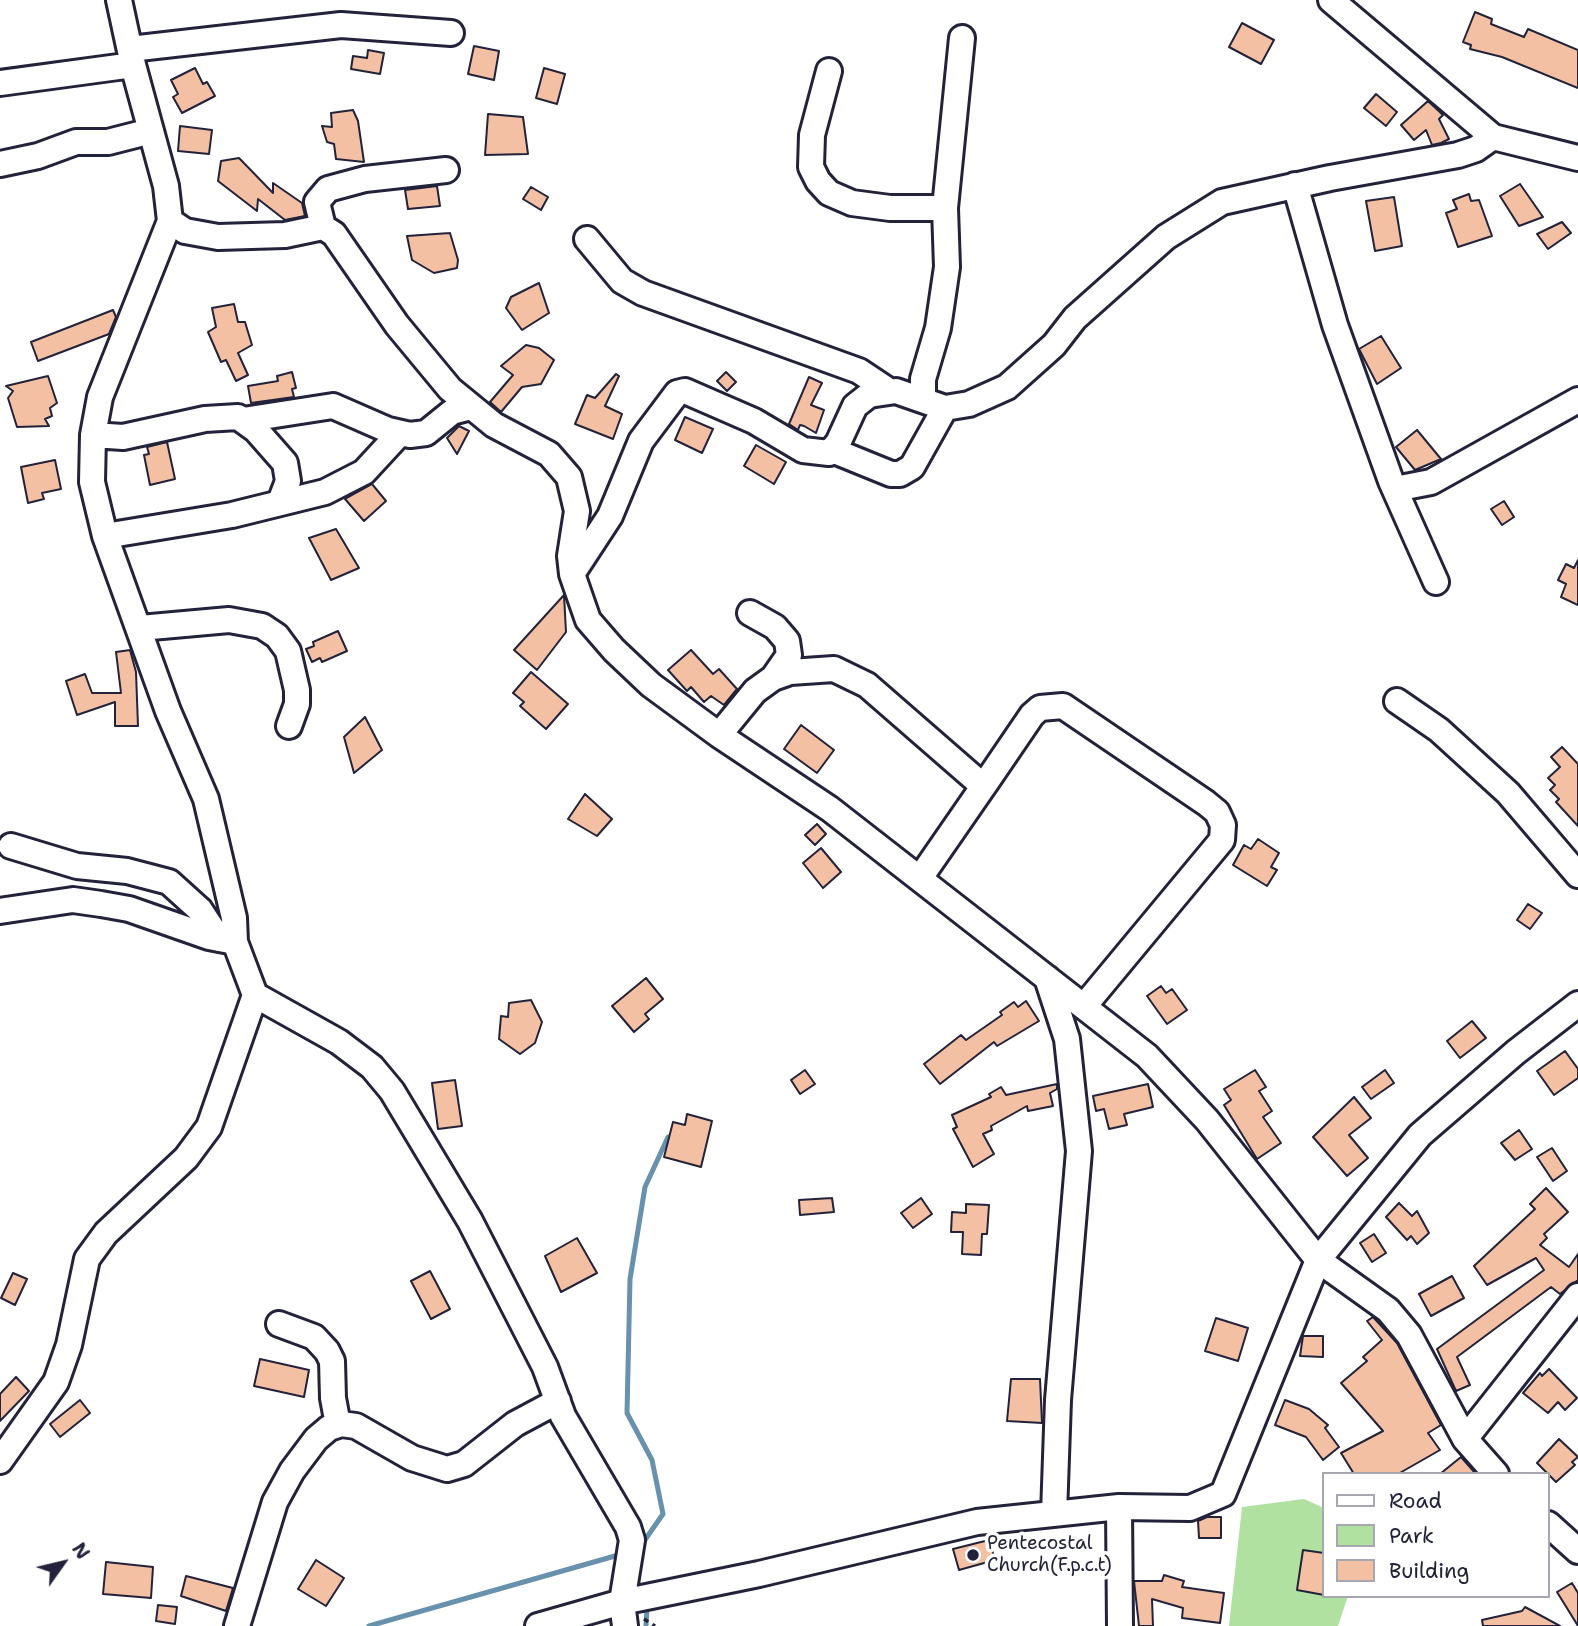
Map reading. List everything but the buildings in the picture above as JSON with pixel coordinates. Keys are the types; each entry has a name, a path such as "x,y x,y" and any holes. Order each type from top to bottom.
{"street":[{"path":"119,0 166,186 170,221 100,397 93,435 92,482 105,537 141,628 168,711 206,799 234,918 227,941"},
{"path":"1331,0 1493,137 1578,158"},
{"path":"0,83 132,57 341,25 450,33"},
{"path":"934,404 921,390 938,328 947,267 945,208 962,38"},
{"path":"829,71 821,111 812,135 811,167 818,181 829,193 852,203 890,208 945,208"},
{"path":"0,164 38,156 76,142 108,142 151,131"},
{"path":"587,239 622,281 643,293 859,371 888,391 934,404 969,404 1007,387 1037,362 1075,318 1166,237 1222,202 1295,185 1458,155 1476,149 1493,137"},
{"path":"446,170 365,179 328,189 317,202 323,227 334,234 419,354 471,407 494,425 549,454 569,477 578,511 570,556 572,574 588,620 614,650 651,685 719,735 830,809 1085,1005 1147,1056 1180,1090 1318,1260 1388,1310 1409,1335 1465,1439 1494,1472"},
{"path":"1295,185 1335,325 1395,489 1436,582"},
{"path":"170,221 185,231 218,237 285,235 323,227"},
{"path":"572,574 610,516 641,441 677,393 685,391 754,421 803,450 829,453 838,443 855,405 869,395 888,391"},
{"path":"1395,489 1432,482 1578,400"},
{"path":"832,450 878,469 900,474 912,467 934,404"},
{"path":"243,420 332,406 400,433 426,433 452,412 471,407"},
{"path":"93,435 123,437 205,419 238,417 285,463 288,481 280,502"},
{"path":"105,537 232,515 325,492 356,477 383,454 400,433"},
{"path":"750,613 775,627 787,641 789,655 773,678"},
{"path":"141,628 229,620 262,626 270,631 288,651 293,668 297,704 289,726"},
{"path":"719,735 755,691 773,678 790,672 834,668 867,685 968,774 985,784"},
{"path":"1396,701 1439,730 1508,793 1578,875"},
{"path":"920,878 1032,715 1040,708 1063,706 1206,803 1217,812 1223,825 1222,840 1085,1005"},
{"path":"11,846 77,866 135,873 169,883 200,910 227,941 256,995 339,1042 372,1068 392,1091 470,1221 545,1367 558,1401 596,1476 628,1527 632,1540 623,1614"},
{"path":"0,911 60,901 101,904 129,909 227,941"},
{"path":"1047,978 1067,1039 1079,1151 1058,1400 1054,1514"},
{"path":"0,1461 56,1382 69,1345 88,1259 106,1233 186,1158 209,1127 256,995"},
{"path":"538,1626 623,1614 758,1574 977,1522 1119,1507 1190,1508 1223,1494 1318,1260 1420,1135 1516,1052 1578,1004"},
{"path":"1465,1439 1509,1387 1578,1296"},
{"path":"279,1324 314,1337 327,1351 332,1361 333,1398 338,1425"},
{"path":"237,1626 275,1502 292,1471 316,1440 338,1425 356,1426 412,1458 447,1469 464,1464 515,1424 558,1401"},
{"path":"1119,1507 1120,1626"},
{"path":"1550,1526 1578,1551"}],"green space":[{"path":"1304,1499 1322,1507 1322,1598 1347,1598 1338,1626 1229,1626 1242,1507"}],"waterway":[{"path":"640,1547 663,1514 652,1460 627,1413 630,1279 645,1187 668,1137"},
{"path":"369,1626 622,1554"},
{"path":"646,1626 647,1607 650,1607"}],"place":[{"name":"Pentecostal Church(F.p.c.t)","path":"973,1555"}]}
